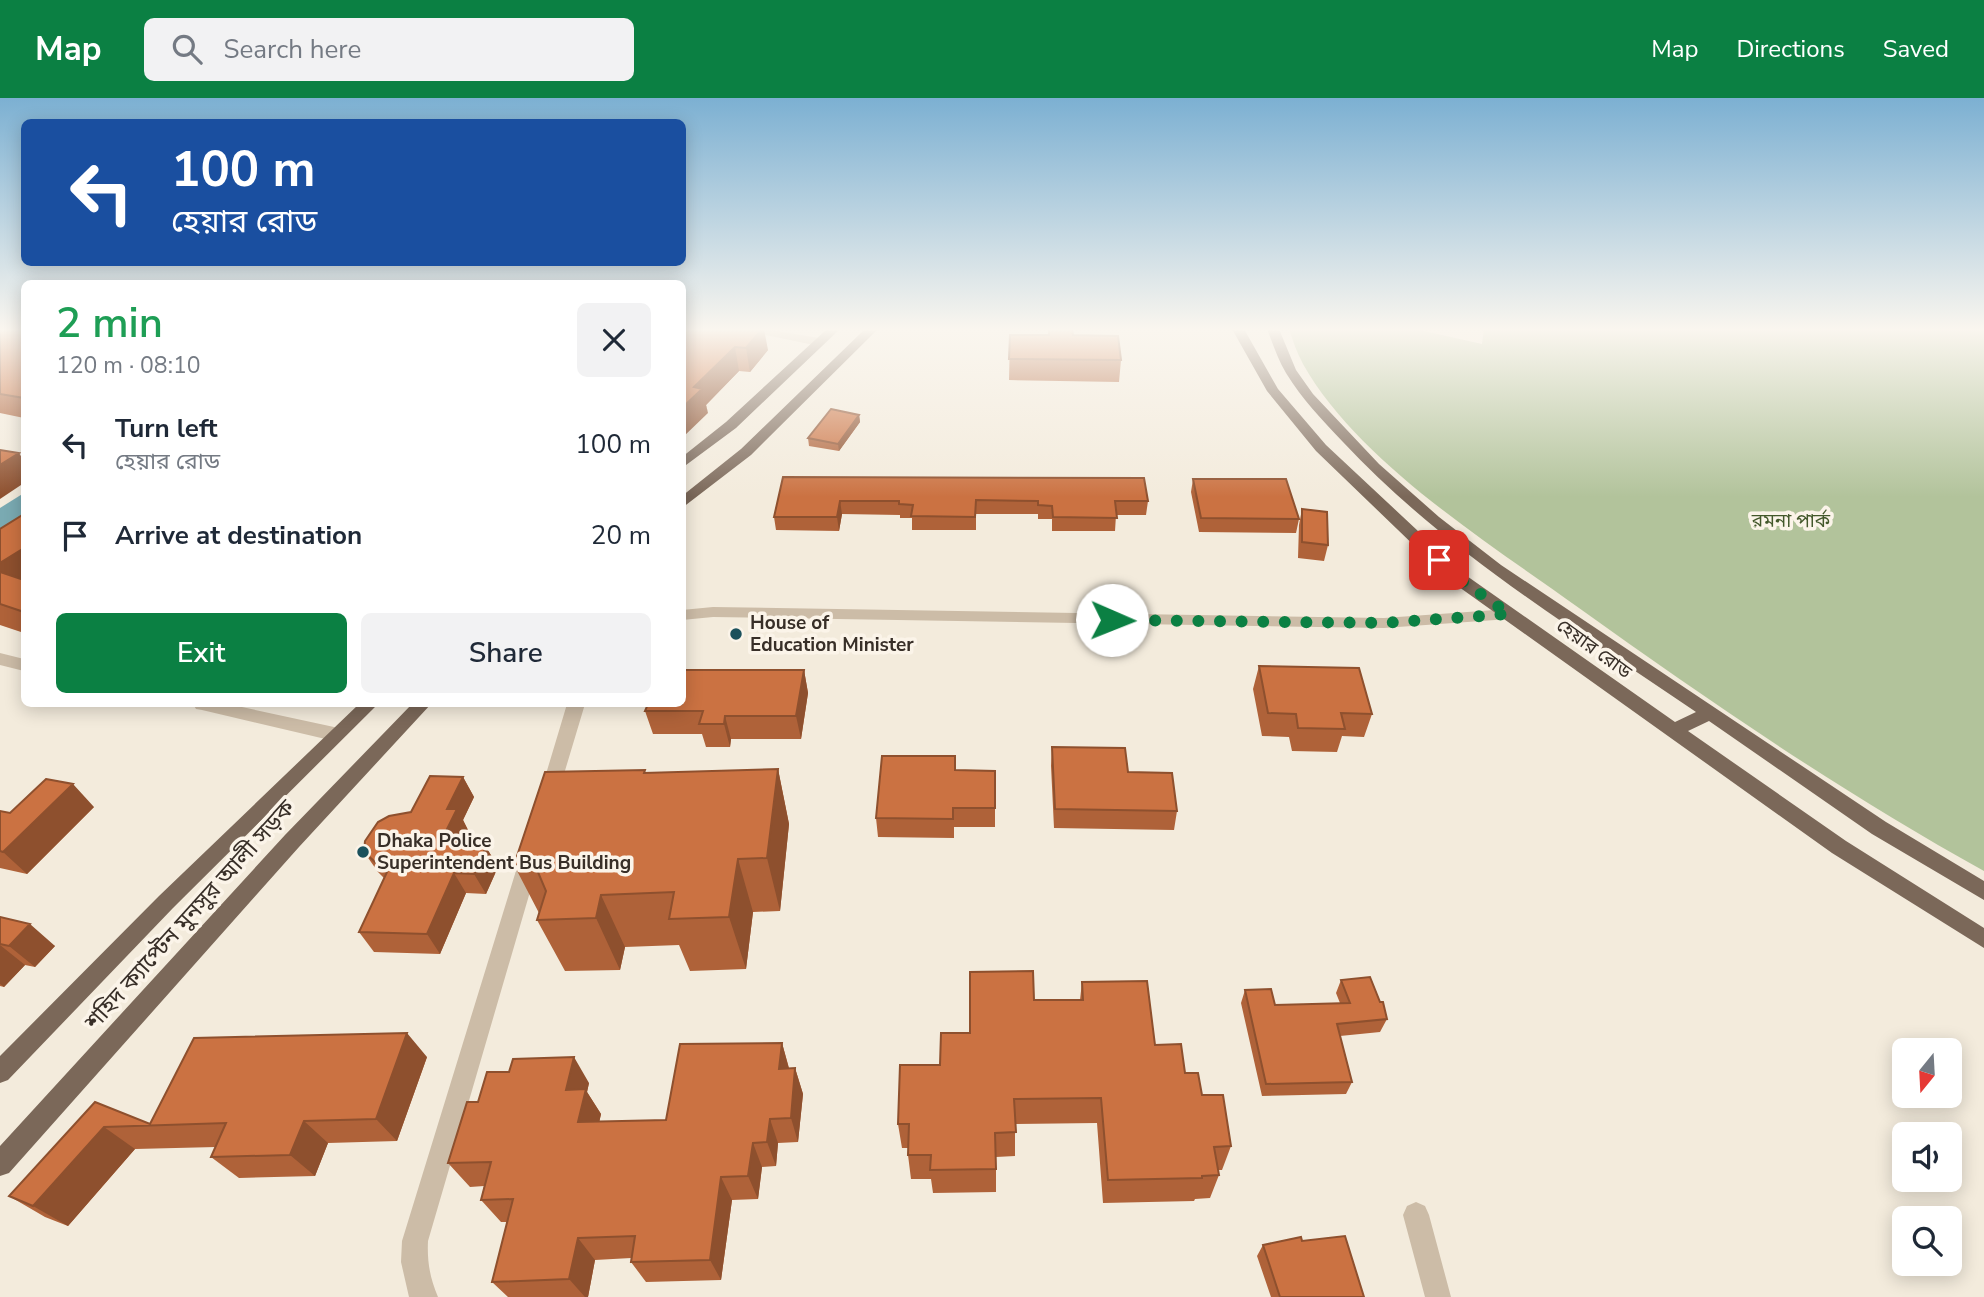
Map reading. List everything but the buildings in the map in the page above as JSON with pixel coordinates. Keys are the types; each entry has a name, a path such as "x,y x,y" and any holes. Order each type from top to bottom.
{"main road":[{"path":"686,461 731,425 773,385"},
{"path":"686,501 754,444 815,385"},
{"name":"হেয়ার রোড","path":"1270,385 1321,448 1458,578 1839,847 1984,939"},
{"path":"1300,385 1308,397 1374,467 1424,512 1496,568 1879,828 1984,891"},
{"name":"শহিদ ক্যাপ্টেন মুনসুর আলী সড়ক","path":"0,1072 334,734 366,707"},
{"name":"শহিদ ক্যাপ্টেন মুনসুর আলী সড়ক","path":"0,1164 292,841 419,707"},
{"path":"1673,731 1710,713"}],"street":[{"path":"686,615 713,612 1384,623 1509,614"},
{"path":"0,659 21,664"},
{"path":"215,707 334,734"},
{"path":"544,808 575,707"},
{"path":"425,1297 421,1294 414,1262 415,1241 537,835"},
{"path":"1416,1215 1437,1297"}],"green space":[{"name":"রমনা পার্ক","path":"1317,385 1984,385 1984,871 1828,778 1728,712 1506,556 1391,467 1327,400"}],"water":[{"path":"21,495 21,522 0,536 0,508"}],"place":[{"name":"House of Education Minister","path":"736,634"},
{"name":"Dhaka Police Superintendent Bus Building","path":"363,852"}],"route":[{"path":"1112,620 1384,623 1509,614 1458,578 1439,560"}]}
